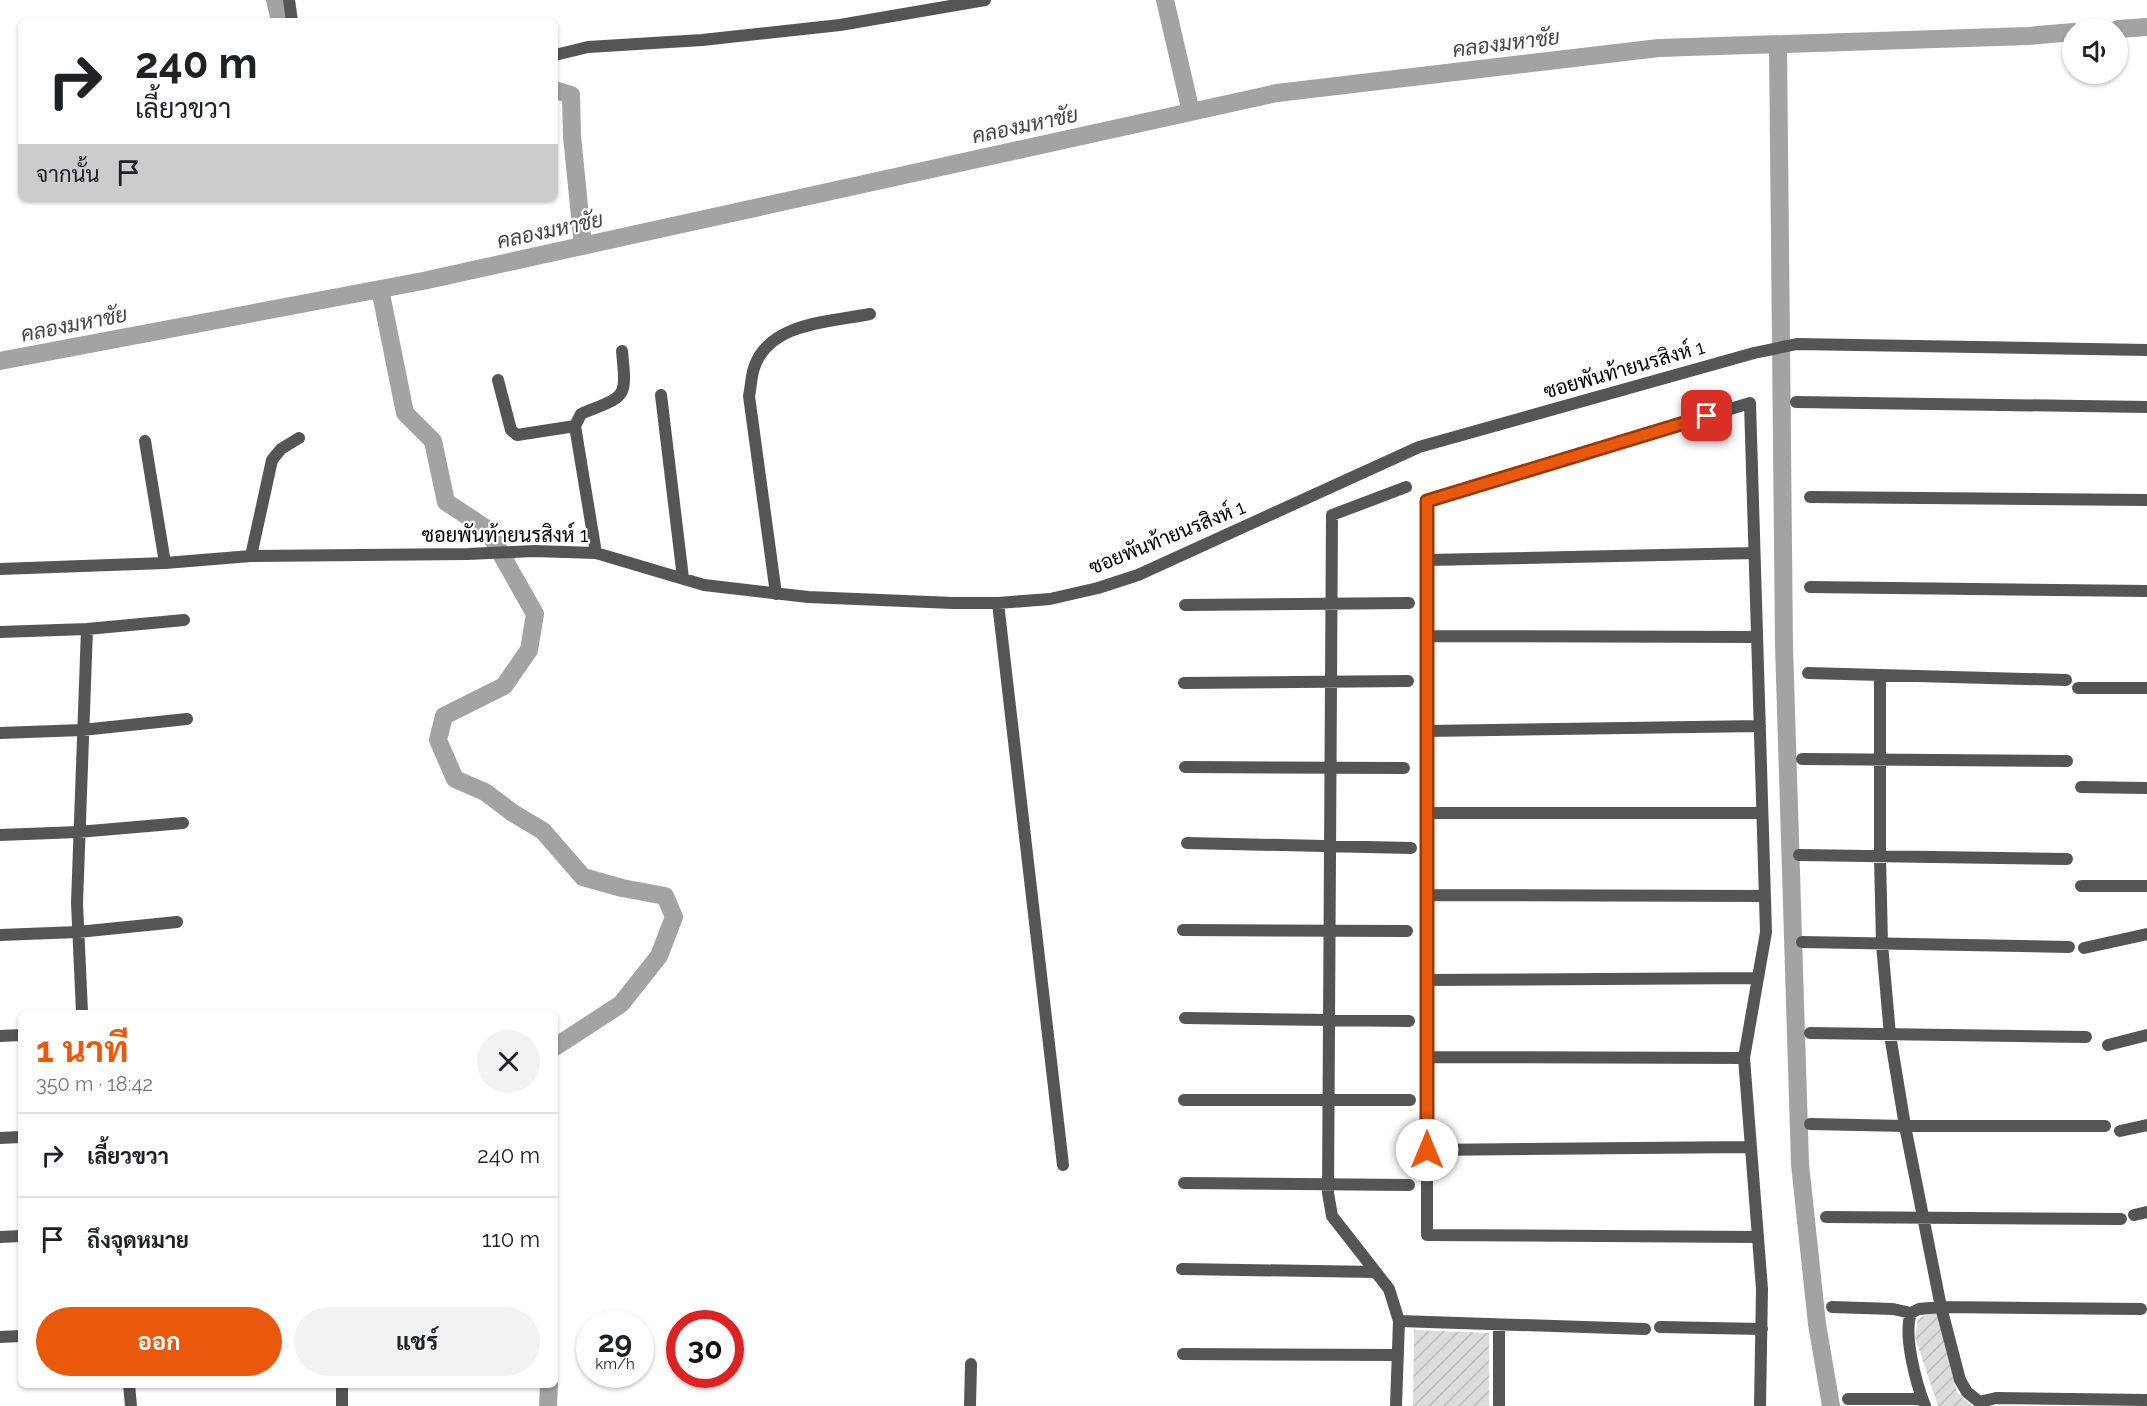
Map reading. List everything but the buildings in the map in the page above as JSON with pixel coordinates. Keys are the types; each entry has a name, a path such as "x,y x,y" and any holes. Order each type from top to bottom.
{"street":[{"path":"289,0 292,18"},
{"path":"558,54 588,47 702,40 840,25 985,0"},
{"path":"776,594 749,396 754,367 769,343 794,329 870,314"},
{"name":"ซอยพันท้ายนรสิงห์ 1","path":"0,568 165,563 251,556 468,554 534,551 596,553 704,585 808,597 953,603 998,603 1050,599 1098,588 1137,574 1419,447 1754,353 1797,344 2147,350"},
{"path":"596,553 575,426 581,414 615,400 623,392 625,383 622,351"},
{"path":"498,380 511,430 517,435 575,426"},
{"path":"661,395 683,578"},
{"path":"1796,402 2147,407"},
{"path":"1758,1237 1427,1235 1427,501 1750,403 1766,932 1744,1058 1749,1147 1758,1237 1762,1289 1760,1406"},
{"path":"251,556 272,460 281,449 299,438"},
{"path":"145,441 165,563"},
{"path":"1396,1406 1399,1321 1389,1289 1332,1216 1328,1184 1331,604 1332,515 1406,487"},
{"path":"1810,497 2147,500"},
{"path":"1427,560 1755,554"},
{"path":"1810,587 2147,591"},
{"path":"998,603 1063,1165"},
{"path":"1185,605 1409,603"},
{"path":"0,632 87,629 184,620"},
{"path":"82,1010 78,932 78,832 87,629"},
{"path":"1427,636 1757,637"},
{"path":"1808,673 2066,680"},
{"path":"1880,675 1882,944 1890,1035 1905,1126 1941,1307 1960,1380 1967,1392 1982,1404 1996,1398 2147,1400"},
{"path":"1184,683 1408,681"},
{"path":"2078,688 2147,688"},
{"path":"0,733 82,730 187,719"},
{"path":"1427,731 1760,726"},
{"path":"1802,759 2067,761"},
{"path":"1185,767 1404,768"},
{"path":"2081,787 2147,788"},
{"path":"1427,813 1762,813"},
{"path":"0,835 78,832 183,823"},
{"path":"1187,843 1411,848"},
{"path":"1799,855 2067,859"},
{"path":"2081,886 2147,886"},
{"path":"1427,895 1765,896"},
{"path":"0,935 78,932 177,922"},
{"path":"1183,930 1407,931"},
{"path":"2084,948 2147,934"},
{"path":"1802,942 2069,947"},
{"path":"1427,980 1758,978"},
{"path":"1185,1018 1409,1021"},
{"path":"1810,1033 2086,1037"},
{"path":"0,1036 18,1035"},
{"path":"2108,1045 2147,1035"},
{"path":"1427,1057 1744,1058"},
{"path":"1184,1100 1410,1100"},
{"path":"1810,1124 2105,1126"},
{"path":"2120,1131 2147,1125"},
{"path":"0,1138 18,1137"},
{"path":"1427,1150 1749,1147"},
{"path":"1184,1183 1409,1185"},
{"path":"2134,1215 2147,1212"},
{"path":"1826,1217 2121,1219"},
{"path":"0,1237 18,1236"},
{"path":"1182,1269 1376,1272"},
{"path":"1832,1307 1893,1308 1911,1313 1919,1309 1941,1307 2141,1309"},
{"path":"1848,1399 1924,1402 1907,1336 1911,1313"},
{"path":"1399,1321 1645,1329"},
{"path":"1499,1325 1499,1406"},
{"path":"1660,1327 1762,1329"},
{"path":"0,1337 18,1336"},
{"path":"1183,1354 1398,1355"},
{"path":"970,1364 970,1406"},
{"path":"129,1388 131,1406"},
{"path":"342,1388 342,1406"}],"shaded area":[{"path":"1937,1313 1957,1392 1972,1406 1938,1406 1915,1337 1918,1319"},
{"path":"1414,1330 1489,1333 1489,1406 1413,1406"}],"waterway":[{"path":"275,0 279,18"},
{"path":"1165,0 1191,112"},
{"name":"คลองมหาชัย","path":"2128,28 2147,27"},
{"name":"คลองมหาชัย","path":"0,361 423,281 1277,93 1659,48 2062,33"},
{"path":"1778,44 1784,645 1800,1164 1817,1324 1831,1406"},
{"path":"558,91 571,95 572,136 583,246"},
{"path":"380,289 405,413 433,441 446,502 487,529 535,614 529,650 504,686 444,716 438,740 455,779 485,792 513,813 543,831 583,877 622,888 665,896 674,917 659,956 621,1004 558,1045"},
{"path":"548,1406 549,1388"}],"route":[{"path":"1427,1150 1427,501 1707,416"}]}
